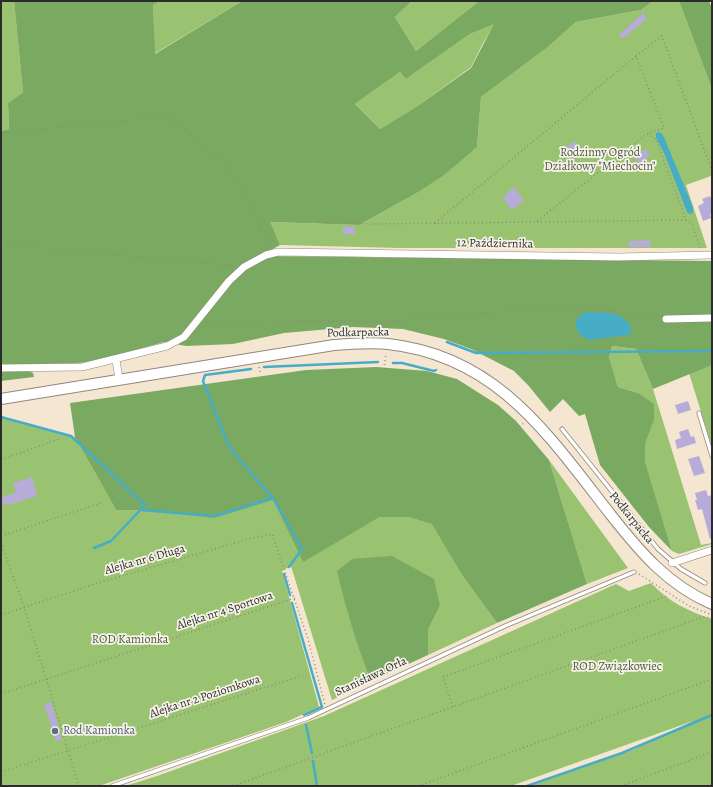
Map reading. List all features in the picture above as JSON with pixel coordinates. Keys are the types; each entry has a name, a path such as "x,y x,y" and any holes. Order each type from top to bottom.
{"main road":[{"name":"Podkarpacka","path":"1,399 316,347 358,343 388,344 428,352 460,364 494,384 510,397 531,416 547,434 619,526 652,564 680,586 712,604"}],"street":[{"name":"12 Października","path":"278,252 618,257 712,255"},
{"path":"1,368 82,367 156,350 176,342 184,337 229,281 244,267 266,255 278,252"},
{"path":"666,319 712,318"},
{"path":"116,360 119,380"},
{"path":"672,563 712,550"}],"lane":[{"path":"699,414 712,456"},
{"path":"562,429 644,534 672,563 705,583"},
{"name":"Stanisława Orła","path":"112,786 126,784 326,710 505,626 634,572"}],"path":[{"path":"435,223 662,36 712,171"},
{"path":"536,222 647,134 664,128 636,56"},
{"path":"1,133 162,117 175,121 224,162 238,181 269,243 278,252"},
{"path":"647,134 656,139 686,220"},
{"path":"318,222 435,223 686,220 692,224 702,255"},
{"path":"1,244 244,267"},
{"path":"198,320 226,327 263,320 384,322 520,310 589,308 666,319"},
{"path":"384,369 388,344"},
{"path":"501,434 516,429 531,416"},
{"path":"1,460 59,439"},
{"path":"1,536 101,503"},
{"name":"Alejka nr 6 Długa","path":"1,614 229,545 272,534 295,598"},
{"path":"1,542 24,607 79,786"},
{"path":"634,572 644,576 689,606 712,615"},
{"path":"453,707 443,677 666,596"},
{"path":"295,598 308,639 326,710"},
{"name":"Alejka nr 4 Sportowa","path":"1,694 295,598"},
{"path":"233,786 703,617 712,618"},
{"name":"Alejka nr 2 Poziomkowa","path":"1,772 301,676"},
{"path":"418,786 712,679"},
{"path":"621,786 712,752"}],"green space":[{"path":"1,1 14,1 23,92 8,103 9,129 1,131"},
{"path":"14,1 160,1 153,5 155,54 242,1 412,1 395,17 416,51 479,1 653,1 641,10 576,22 548,47 481,97 477,147 444,175 415,194 359,225 270,222 280,245 260,256 712,261 712,365 653,389 636,349 612,346 609,357 618,387 638,393 654,404 654,421 645,444 645,461 672,551 649,527 600,465 585,414 579,416 563,399 550,412 528,385 514,371 471,349 444,339 403,329 353,327 284,333 233,344 186,346 164,342 93,362 26,366 29,371 33,373 34,377 1,381 1,131 9,129 8,103 23,92","holes":["494,24 471,68 419,105 380,129 355,104 400,72 406,79 470,34"]},
{"path":"160,1 242,1 154,54 153,5"},
{"path":"412,1 479,1 416,51 395,17"},
{"name":"Rodzinny Ogród Działkowy \"Miechocin\"","path":"653,1 679,1 712,89 712,178 711,176 686,185 707,248 399,248 280,245 269,222 359,225 415,194 477,147 481,97 548,47 576,22 641,10"},
{"path":"679,1 709,1 712,8 712,89"},
{"path":"495,23 471,67 419,105 380,129 355,104 400,72 406,79 470,34"},
{"path":"612,346 636,349 653,389 701,545 712,544 679,554 672,551 645,461 645,444 654,421 638,393 618,387 609,357"},
{"path":"712,365 712,447 689,373"},
{"path":"376,367 427,371 457,379 498,405 516,421 549,460 587,584 497,623 462,575 432,524 408,517 380,517 303,562 273,500 214,518 156,511 116,510 75,437 70,403 306,370"},
{"name":"ROD Kamionka","path":"1,418 75,437 116,510 156,511 261,503 273,500 303,561 380,517 408,517 433,524 462,575 497,623 428,655 428,630 440,606 338,571 352,627 371,681 332,700 291,566 282,571 319,707 286,722 99,786 1,786"},
{"path":"549,460 628,568 587,584"},
{"path":"392,556 434,579 440,606 428,630 428,655 371,681 352,627 337,571 352,559"},
{"name":"ROD Związkowiec","path":"651,583 672,601 695,613 712,619 712,786 530,786 633,750 693,721 511,786 125,786 324,716 616,584 629,591"}],"water":[{"path":"660,132 663,135 693,207 693,213 689,214 687,212 665,155 656,138 656,133"},
{"path":"587,312 613,314 623,318 632,329 629,335 589,340 579,334 575,323 580,315"}],"building":[{"path":"643,13 647,19 622,39 619,35"},
{"path":"574,141 584,153 574,159 565,148"},
{"path":"646,149 649,156 645,158 646,163 639,165 635,155"},
{"path":"514,187 524,201 511,210 503,197"},
{"path":"710,196 712,201 712,213 710,214 711,218 703,221 698,206 704,203 702,199"},
{"path":"343,227 354,227 355,234 343,234"},
{"path":"650,240 650,247 629,247 629,241"},
{"path":"688,401 691,410 678,414 675,405"},
{"path":"688,429 691,437 694,436 696,443 677,449 675,440 681,438 679,432"},
{"path":"699,456 705,473 694,476 688,459"},
{"path":"32,477 37,496 8,505 7,503 1,505 1,498 16,492 13,483"},
{"path":"706,490 708,496 712,495 712,538 710,539 702,509 698,510 695,500 697,500 695,493"},
{"path":"51,702 62,739 56,741 44,704"}],"waterway":[{"path":"447,342 476,353 712,351"},
{"path":"264,367 378,362"},
{"path":"393,363 402,363 434,371 436,370"},
{"path":"251,369 205,375 203,381 227,442 237,457 273,498 302,549 289,567"},
{"path":"1,417 71,436 145,505 111,541 94,548"},
{"path":"141,510 214,516 273,498"},
{"path":"284,574 290,595"},
{"path":"292,603 322,707 304,715"},
{"path":"527,786 622,753 712,715"},
{"path":"306,725 312,753"},
{"path":"313,761 317,786"}],"place":[{"name":"Rod Kamionka","path":"55,731"}]}
